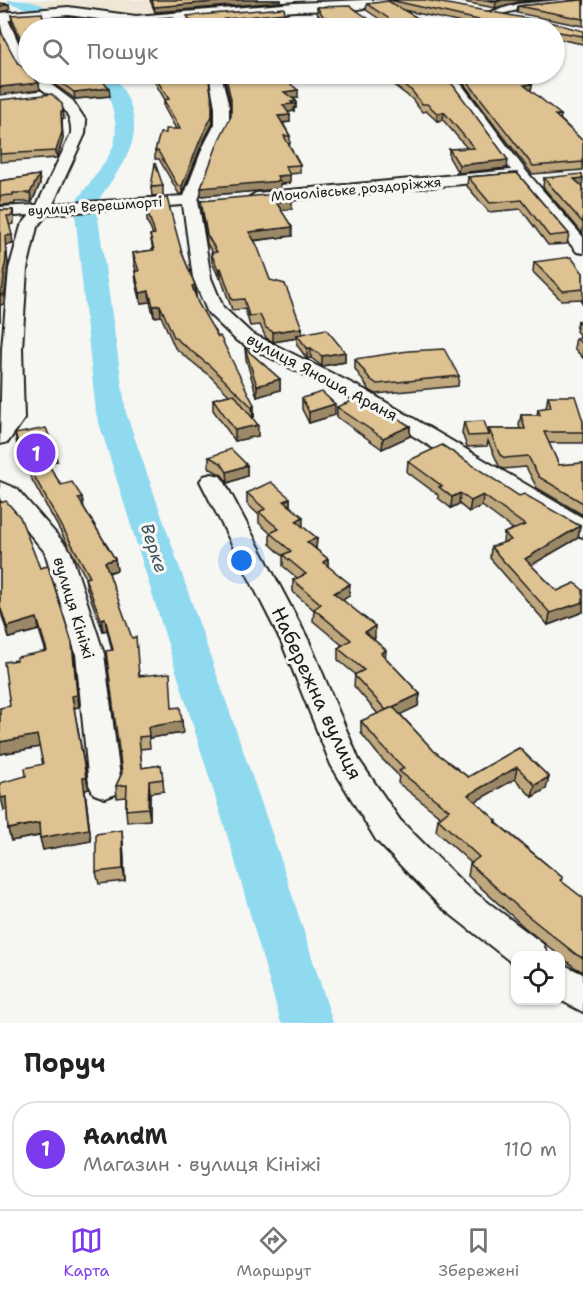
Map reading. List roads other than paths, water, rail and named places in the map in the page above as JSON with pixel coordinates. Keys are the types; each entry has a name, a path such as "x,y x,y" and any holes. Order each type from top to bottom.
{"main road":[{"path":"158,18 294,4 356,10 390,0"},
{"path":"1,17 80,11 113,18"},
{"path":"483,13 509,18"}],"street":[{"path":"483,13 583,1"},
{"path":"1,17 18,56"},
{"path":"0,437 13,419 12,348 18,269 29,226 42,210 78,134 79,121 68,104 42,84"},
{"name":"вулиця Яноша Араня","path":"217,84 222,107 222,124 210,147 194,202 202,278 215,309 244,337 358,394 583,529"},
{"path":"454,84 583,248"},
{"path":"36,97 56,95"},
{"name":"Мочолівське роздоріжжя","path":"238,200 525,177 551,179"},
{"name":"вулиця Верешморті","path":"0,212 76,206 194,202"},
{"name":"Набережна вулиця","path":"212,481 295,641 346,765 388,830 453,896 524,951"},
{"name":"вулиця Кініжі","path":"3,493 57,550 90,654 105,785"},
{"path":"565,983 583,994"}],"waterway":[{"name":"Верке","path":"14,0 42,9 51,18"},
{"name":"Верке","path":"111,84 126,121 122,149 85,204 111,413 256,854 307,1023"}],"place":[{"name":"AandM","path":"36,453"}]}
